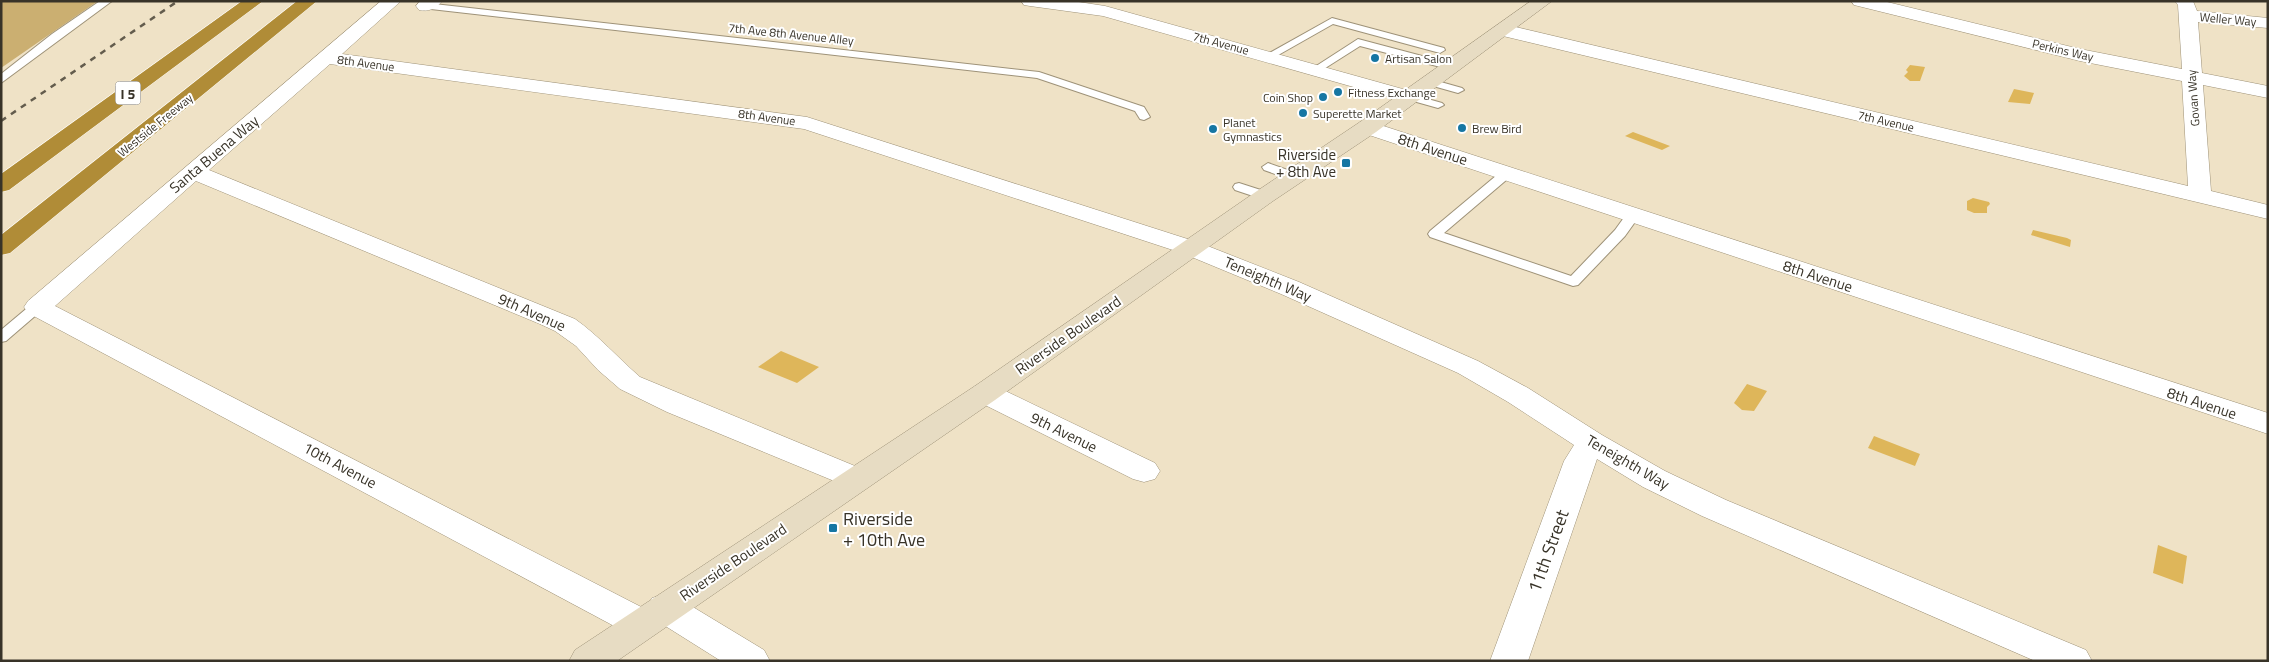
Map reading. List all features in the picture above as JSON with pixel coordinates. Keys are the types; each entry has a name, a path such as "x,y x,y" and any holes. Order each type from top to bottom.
{"highway":[{"name":"I 5","path":"1,185 254,1"},
{"name":"Westside Freeway","path":"1,248 308,1"}],"main road":[{"name":"Riverside Boulevard","path":"588,661 985,393 1192,248 1252,192 1281,172 1368,127 1504,30 1536,2"}],"street":[{"name":"Santa Buena Way","path":"37,307 392,1"},
{"name":"7th Avenue","path":"1030,1 1092,8 1270,56 1410,97"},
{"name":"Perkins Way","path":"1860,1 2080,55 2268,92"},
{"name":"Govan Way","path":"2186,8 2200,196"},
{"name":"Weller Way","path":"2186,8 2268,23"},
{"name":"7th Avenue","path":"1504,30 2268,212"},
{"name":"8th Avenue","path":"327,58 807,123 1192,248"},
{"name":"8th Avenue","path":"1368,127 2268,424"},
{"name":"9th Avenue","path":"192,172 550,318 586,340 618,374 636,386 856,479"},
{"name":"Teneighth Way","path":"1192,248 1290,288 1468,367 1518,395 1591,442 1654,479 1714,508 2073,661"},
{"name":"10th Avenue","path":"37,307 654,616 751,661"},
{"name":"9th Avenue","path":"985,393 1144,471"},
{"name":"11th Street","path":"1509,661 1580,462 1591,442"}],"lane":[{"path":"1,80 56,36 107,1"},
{"name":"7th Ave 8th Avenue Alley","path":"429,3 1038,75 1140,109 1144,117"},
{"path":"1270,56 1332,21 1440,50"},
{"path":"1315,70 1358,42 1452,67"},
{"path":"1430,82 1458,90"},
{"path":"1410,97 1438,105"},
{"path":"1507,173 1435,234 1573,282 1620,233 1634,215"},
{"path":"1,338 37,307"}],"shaded area":[{"path":"1,1 98,1 1,68"},
{"path":"1910,65 1925,67 1920,81 1910,81 1904,76 1908,72 1906,70"},
{"path":"2014,89 2034,93 2030,104 2008,102"},
{"path":"1633,132 1670,146 1662,150 1625,136"},
{"path":"1973,198 1989,202 1987,213 1974,213 1967,210 1967,201"},
{"path":"2033,230 2067,238 2071,240 2070,247 2031,235"},
{"path":"781,351 819,367 797,383 758,367"},
{"path":"1747,384 1767,391 1754,411 1742,410 1734,403"},
{"path":"1874,436 1920,454 1915,466 1868,448"},
{"path":"2158,545 2187,556 2183,584 2153,573"}],"railway":[{"path":"1,121 178,1"}],"place":[{"name":"Artisan Salon","path":"1375,58"},
{"name":"Fitness Exchange","path":"1338,92"},
{"name":"Coin Shop","path":"1323,97"},
{"name":"Superette Market","path":"1303,113"},
{"name":"Brew Bird","path":"1462,128"},
{"name":"Planet Gymnastics","path":"1213,129"},
{"name":"Riverside + 8th Ave","path":"1346,163"},
{"name":"Riverside + 10th Ave","path":"833,528"}]}
